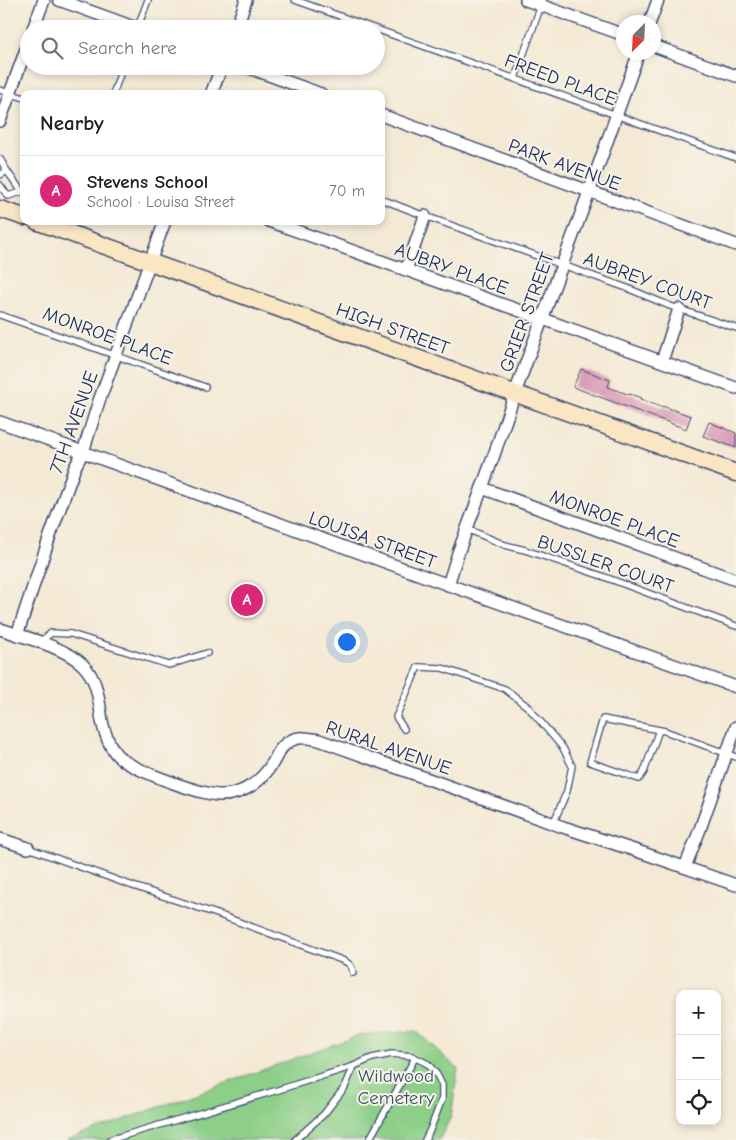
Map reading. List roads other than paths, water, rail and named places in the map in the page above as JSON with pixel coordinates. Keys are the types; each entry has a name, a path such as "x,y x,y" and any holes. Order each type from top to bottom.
{"main road":[{"path":"2,200 20,214"},
{"name":"HIGH STREET","path":"50,225 150,263 736,473"}],"street":[{"path":"36,20 44,0"},
{"path":"59,0 115,20"},
{"path":"239,20 246,0"},
{"path":"526,0 542,3 616,32"},
{"path":"653,15 658,0"},
{"path":"661,49 736,76"},
{"path":"0,121 5,91 20,60"},
{"name":"GRIER STREET","path":"448,585 515,393 636,60"},
{"path":"213,90 218,75"},
{"path":"269,75 310,90"},
{"name":"PARK AVENUE","path":"385,116 736,245"},
{"path":"406,270 424,219"},
{"name":"7TH AVENUE","path":"16,634 164,225"},
{"name":"AUBRY PLACE","path":"296,226 406,270 736,388"},
{"path":"662,361 680,309"},
{"name":"LOUISA STREET","path":"0,422 448,585 736,687"},
{"name":"MONROE PLACE","path":"482,488 736,580"},
{"name":"RURAL AVENUE","path":"0,629 39,642 71,656 83,666 96,687 102,724 118,756 134,767 198,791 213,794 232,794 242,791 261,778 283,746 289,741 303,737 334,745 553,824 736,885"},
{"path":"684,867 731,756 736,727"},
{"path":"0,839 28,848"}],"lane":[{"path":"141,20 148,0"},
{"name":"FREED PLACE","path":"295,0 351,20"},
{"path":"515,78 542,3"},
{"name":"FREED PLACE","path":"385,32 736,158"},
{"path":"114,90 120,75"},
{"path":"5,91 20,97"},
{"path":"0,159 20,189"},
{"path":"0,175 8,171"},
{"path":"0,185 2,200 8,196 20,194"},
{"name":"AUBREY COURT","path":"385,201 424,219 562,264 736,328"},
{"name":"MONROE PLACE","path":"0,315 205,387"},
{"name":"BUSSLER COURT","path":"467,529 505,544 602,576 736,626"},
{"path":"39,642 51,633 71,634 170,665 208,654"},
{"path":"404,729 396,718 418,667 442,668 505,689 528,707 563,748 572,766 567,791 553,824"},
{"path":"660,730 644,772 639,778 590,762 603,719 660,730 731,756"},
{"path":"28,848 347,962 352,968 353,973"},
{"path":"109,1140 278,1090 354,1066 372,1058 392,1054 412,1056 428,1064 442,1085 442,1100 425,1140"},
{"path":"369,1140 415,1058"},
{"path":"295,1140 324,1114 340,1094 354,1066"}],"place":[{"name":"Stevens School","path":"247,600"}],"park label":[{"name":"Wildwood Cemetery","path":"396,1086"}]}
